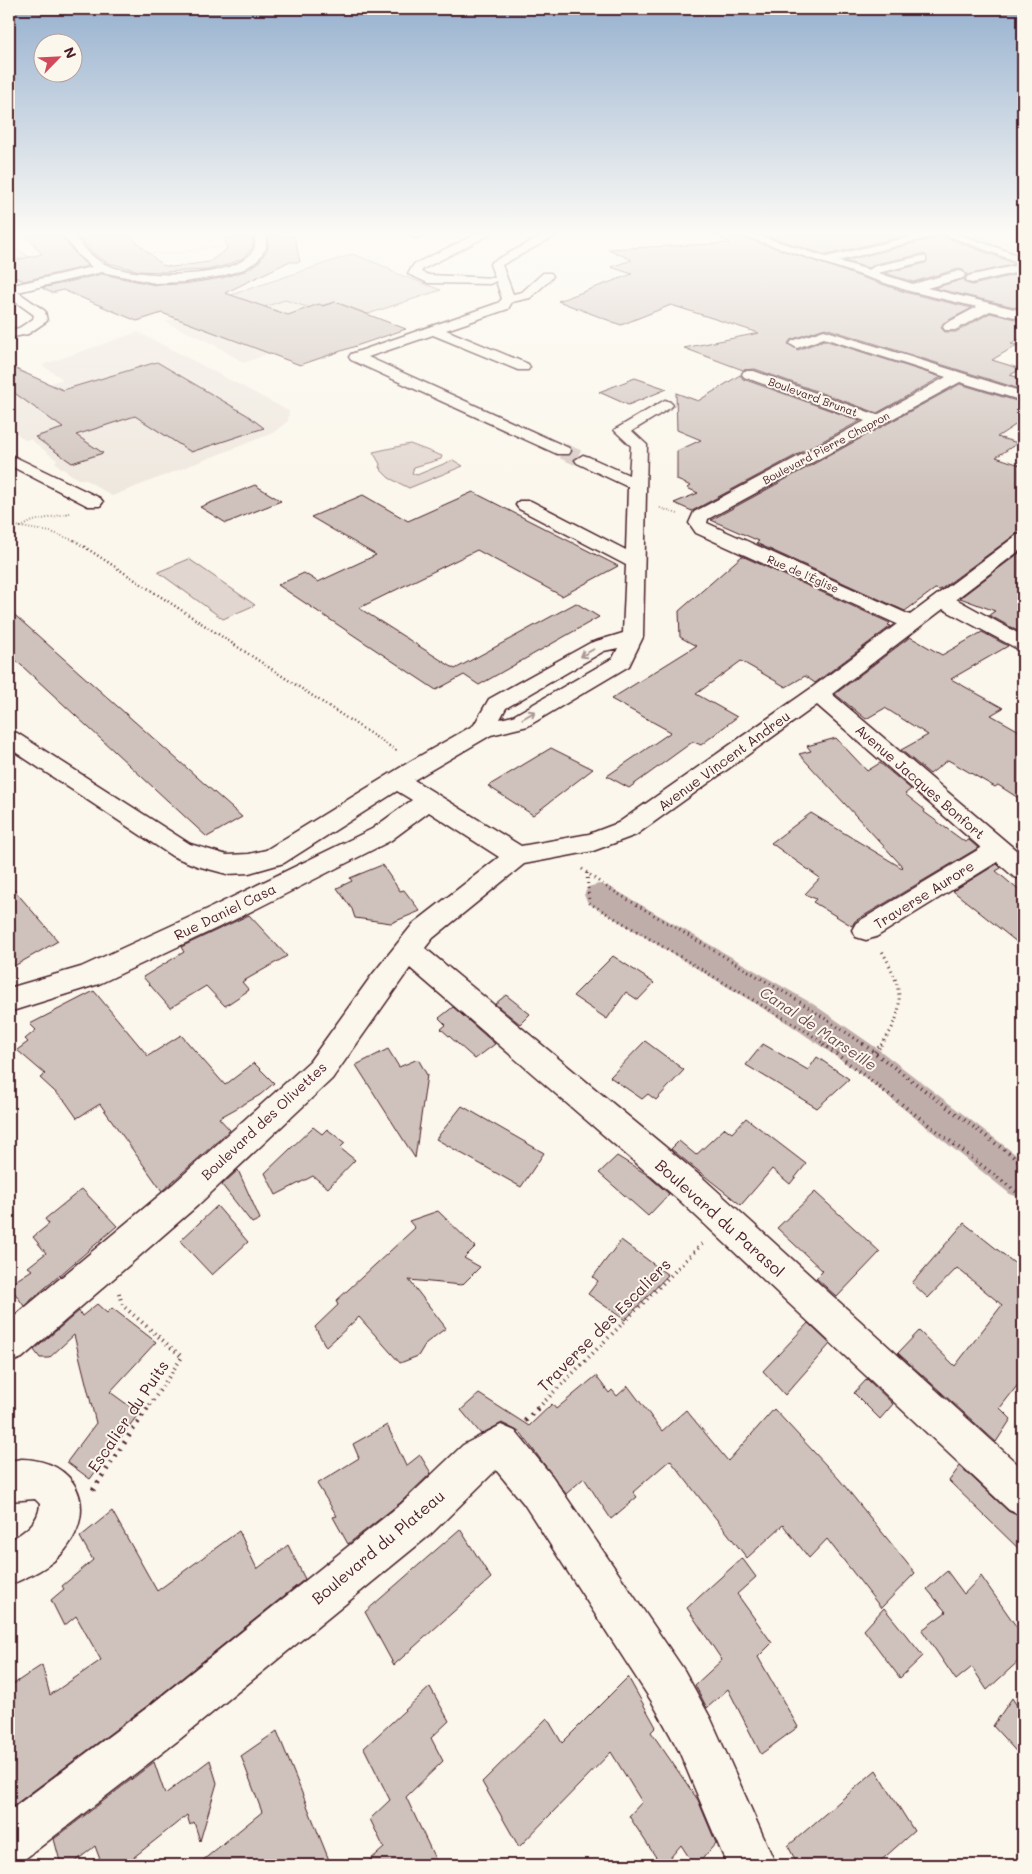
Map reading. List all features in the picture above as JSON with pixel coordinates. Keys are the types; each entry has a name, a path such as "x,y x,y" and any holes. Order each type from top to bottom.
{"street":[{"path":"9,334 23,331 39,321"},
{"path":"458,321 356,357 563,451"},
{"path":"950,326 959,321"},
{"path":"433,330 523,367"},
{"path":"797,344 824,334 1023,397"},
{"path":"378,349 395,357"},
{"name":"Boulevard Brunat","path":"749,374 877,420"},
{"name":"Boulevard Pierre Chapron","path":"690,519 700,516 958,377"},
{"path":"9,738 181,850 211,863 250,865 275,857 419,766 483,730 520,721 622,662 633,637 633,561 639,445 622,430 665,405"},
{"path":"9,459 94,502 73,513"},
{"path":"583,460 637,485"},
{"path":"525,505 633,561"},
{"name":"Rue de l'Église","path":"690,519 702,529 911,623"},
{"name":"Avenue Vincent Andreu","path":"517,856 593,842 627,829 818,694 1023,539"},
{"path":"942,600 1023,644"},
{"name":"Avenue Jacques Bonfort","path":"818,694 1023,870"},
{"path":"397,780 517,856"},
{"name":"Rue Daniel Casa","path":"9,1000 89,976 222,914 381,835 429,800"},
{"name":"Traverse Aurore","path":"866,930 998,849"},
{"name":"Boulevard des Olivettes","path":"9,1345 185,1195 321,1070 422,931 517,856"},
{"name":"Boulevard du Parasol","path":"408,950 692,1190 724,1222 1023,1496"},
{"path":"501,1445 538,1490 668,1686 695,1735 752,1865"},
{"name":"Boulevard du Plateau","path":"9,1841 164,1723 416,1519 477,1459 501,1445"},
{"path":"9,1481 18,1478 36,1478 51,1485 59,1496 61,1505 54,1528 40,1544 9,1564"}],"path":[{"path":"665,508 690,519"},
{"path":"21,527 34,521 73,513"},
{"path":"9,525 51,532 74,540 419,766"},
{"path":"553,849 605,886 794,998 875,1052 1023,1164"},
{"path":"586,873 589,903 809,1033 1023,1197"},
{"name":"Traverse Aurore","path":"866,930 890,965 902,1000 898,1021 875,1052"},
{"name":"Traverse des Escaliers","path":"501,1445 724,1222"},
{"name":"Escalier du Puits","path":"61,1505 93,1491 182,1357 122,1305 110,1258"}],"shaded area":[{"path":"349,321 244,363 213,344 165,322"},
{"path":"138,332 289,411 288,421 273,433 112,496 85,479 78,479 60,467 55,462 57,460 30,439 25,440 9,427 9,397 63,379 42,365"},
{"path":"410,444 442,456 441,459 414,467 412,473 417,475 453,460 463,466 409,488 389,478 381,470 382,468 379,468 380,464 373,452"},
{"path":"189,559 255,605 223,619 158,572"}],"building":[{"path":"184,321 386,321 406,329 300,365"},
{"path":"612,321 630,321 621,325"},
{"path":"723,321 946,321 941,328 945,332 956,332 975,321 1023,321 1023,337 1011,344 1017,345 992,360 1021,369 1010,375 1023,379 1023,390 825,328 790,340 788,344 798,350 824,340 941,377 877,413 755,369 743,370 684,348 759,333"},
{"path":"157,362 247,415 264,428 191,452 135,416 76,435 103,453 72,463 35,437 63,428 9,389 9,366 63,390"},
{"path":"740,375 743,379 860,421 692,511 674,503 698,493 687,488 691,486 677,480 677,451 701,440 677,430 676,393 698,401"},
{"path":"635,378 667,389 628,405 599,392"},
{"path":"960,384 1023,403 1023,420 997,437 1018,443 996,457 1023,466 1023,532 1016,534 940,590 935,589 905,611 756,543 759,541 711,520"},
{"path":"255,485 281,501 226,523 200,507"},
{"path":"473,492 618,566 562,596 477,550 359,608 455,669 576,603 599,617 479,685 464,675 436,690 278,585 304,573 318,582 376,555 311,517 363,495 408,521"},
{"path":"1023,550 1023,634 989,615 995,611 960,598"},
{"path":"742,556 890,623 888,625 891,626 815,683 805,676 786,687 741,661 696,694 737,717 701,745 694,742 691,743 629,788 607,776 671,732 611,699 696,646 680,637 679,611"},
{"path":"9,610 242,817 207,837 9,654"},
{"path":"982,632 1008,646 951,679 1003,708 991,715 1023,733 1023,801 998,785 995,787 948,760 930,774 901,750 928,735 885,708 866,719 835,694 910,637 942,655"},
{"path":"836,738 867,771 880,763 911,789 905,794 925,810 924,812 965,842 969,840 978,848 855,921 852,926 813,902 816,899 805,894 820,878 771,843 811,813 903,867 799,754 811,751 807,746"},
{"path":"551,748 593,769 533,815 488,786"},
{"path":"997,864 1001,868 996,871 1023,894 1023,947 953,891"},
{"path":"382,865 400,891 404,890 420,911 391,923 355,918 352,909 337,888 352,881 350,878"},
{"path":"9,884 58,941 9,969"},
{"path":"249,915 287,956 242,982 249,990 225,1006 206,986 170,1008 143,977 184,952 181,947"},
{"path":"613,956 654,983 638,1000 626,992 607,1019 573,996"},
{"path":"94,991 148,1056 181,1035 225,1085 254,1063 274,1083 260,1095 219,1118 230,1130 162,1191 100,1104 77,1118 65,1101 40,1078 45,1074 17,1050 28,1042 25,1039 36,1030 30,1024"},
{"path":"506,995 530,1014 520,1024 495,1004"},
{"path":"453,1007 495,1044 475,1059 441,1029 446,1025 439,1018"},
{"path":"645,1041 684,1070 656,1100 648,1094 642,1099 610,1077"},
{"path":"763,1044 808,1070 817,1057 849,1079 817,1108 746,1065"},
{"path":"388,1049 399,1067 418,1059 427,1075 415,1158 356,1065"},
{"path":"462,1106 544,1153 521,1187 436,1139"},
{"path":"746,1118 806,1164 790,1184 772,1169 741,1205 671,1149 679,1141 696,1155 725,1128 732,1133"},
{"path":"313,1127 322,1134 327,1129 345,1143 340,1148 355,1160 328,1188 313,1176 276,1195 265,1173"},
{"path":"617,1156 646,1174 669,1194 648,1216 599,1173"},
{"path":"238,1170 260,1219 252,1223 222,1185"},
{"path":"82,1189 117,1226 24,1306 9,1285 32,1270 28,1267 46,1253 33,1237 49,1224 45,1219"},
{"path":"815,1192 880,1252 837,1297 816,1278 823,1271 777,1228"},
{"path":"217,1206 248,1242 212,1275 180,1241"},
{"path":"438,1211 475,1247 464,1258 480,1267 462,1285 409,1280 446,1328 426,1343 418,1356 400,1363 359,1317 326,1347 315,1327 338,1305 336,1301 415,1228 409,1221"},
{"path":"964,1223 1023,1270 1023,1378 1000,1408 1011,1419 996,1442 898,1353 919,1331 955,1366 1002,1305 957,1268 928,1298 912,1283"},
{"path":"621,1240 668,1275 625,1320 588,1294 598,1281 593,1277"},
{"path":"97,1304 107,1313 112,1308 156,1342 110,1392 139,1413 90,1479 67,1462 96,1423 74,1335 49,1358 40,1358 34,1350 79,1311 82,1316"},
{"path":"808,1323 830,1344 785,1395 763,1371"},
{"path":"596,1376 609,1393 612,1390 617,1396 628,1386 662,1431 686,1410 728,1461 774,1409 839,1479 915,1573 881,1608 827,1539 809,1558 783,1525 747,1558 670,1460 633,1492 637,1497 611,1519 584,1478 566,1494 521,1433 502,1423 481,1434 461,1410 479,1394 529,1426 552,1404 556,1409"},
{"path":"867,1379 893,1404 880,1419 854,1393"},
{"path":"387,1425 406,1466 420,1455 431,1473 400,1503 348,1544 333,1517 337,1516 317,1484 359,1458 353,1444"},
{"path":"960,1466 1008,1511 1023,1518 1023,1553 949,1481"},
{"path":"112,1511 157,1591 239,1531 257,1569 288,1545 305,1579 147,1706 9,1809 9,1687 42,1665 50,1695 101,1660 76,1616 64,1626 51,1600 64,1589 62,1586 93,1560 80,1537"},
{"path":"460,1529 491,1578 394,1665 365,1612"},
{"path":"742,1558 756,1577 737,1594 772,1643 758,1657 798,1727 761,1754 728,1689 707,1708 695,1685 722,1660 687,1608"},
{"path":"947,1571 964,1594 981,1576 1023,1636 1023,1657 987,1690 972,1667 956,1680 922,1630 946,1612 927,1589"},
{"path":"884,1608 923,1656 900,1678 864,1630"},
{"path":"628,1677 656,1727 651,1732 698,1800 716,1843 697,1865 694,1865 681,1845 664,1865 661,1865 629,1816 642,1802 611,1752 519,1847 482,1782 547,1718 562,1743"},
{"path":"430,1687 449,1721 431,1738 443,1761 406,1797 438,1865 364,1865 384,1848 370,1819 390,1800 364,1748"},
{"path":"1012,1698 1023,1715 1023,1759 993,1726"},
{"path":"277,1731 331,1865 197,1865 262,1812 241,1756"},
{"path":"210,1760 217,1783 200,1841 194,1822 190,1825 187,1815 124,1865 102,1865 95,1846 71,1865 61,1865 54,1839 154,1762 165,1794"},
{"path":"876,1770 914,1831 876,1865 798,1865 788,1846"}],"waterway":[{"name":"Canal de Marseille","path":"599,895 801,1014 866,1059 1023,1182"}],"tunnel":[{"path":"563,451 583,460"}]}
